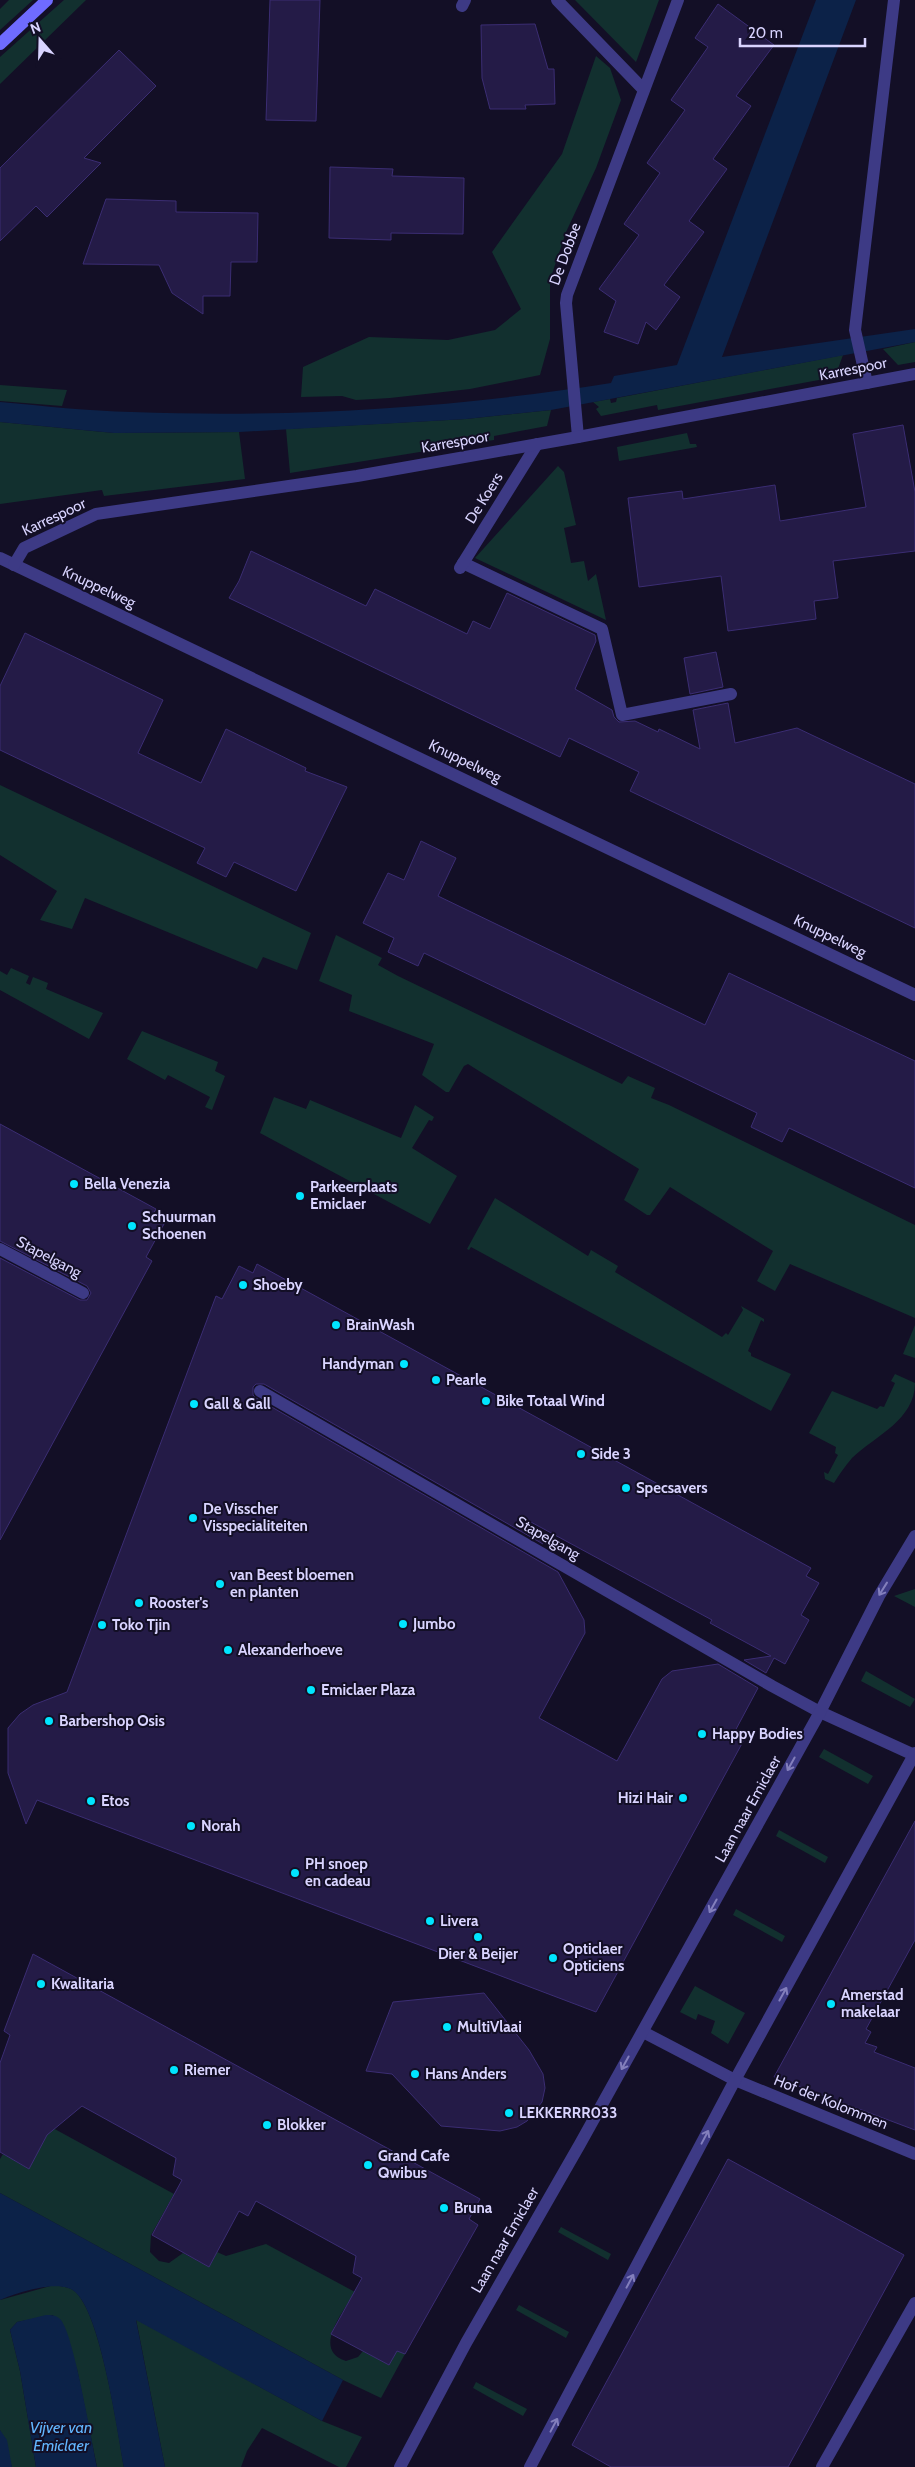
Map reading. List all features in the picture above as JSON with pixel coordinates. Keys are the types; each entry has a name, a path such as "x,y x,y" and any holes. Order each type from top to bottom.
{"street":[{"path":"0,44 47,0"},
{"path":"557,0 643,89"},
{"name":"De Dobbe","path":"578,437 566,303 568,294 643,89 678,0"},
{"path":"867,383 855,330 894,0"},
{"name":"Karrespoor","path":"14,565 24,548 96,514 357,476 915,374"},
{"name":"De Koers","path":"537,444 461,566 602,629 622,715 731,694"},
{"name":"Knuppelweg","path":"0,558 915,995"},
{"name":"Stapelgang","path":"0,1249 83,1293"},
{"name":"Stapelgang","path":"260,1391 820,1712 914,1754"},
{"name":"Laan naar Emiclaer","path":"400,2467 466,2343 643,2032 820,1712 879,1596 912,1549 915,1536"},
{"path":"530,2467 735,2080 914,1754"},
{"path":"643,2032 735,2080"},
{"name":"Hof der Kolommen","path":"735,2080 915,2154"},
{"path":"822,2467 915,2304"}],"green space":[{"path":"9,0 33,0 0,30 0,9"},
{"path":"64,0 86,0 0,84 0,57"},
{"path":"575,0 659,0 636,62"},
{"path":"596,56 610,68 621,100 596,168 566,232 550,280 550,339 540,375 470,389 390,398 356,400 342,396 301,397 303,367 369,337 448,340 495,330 521,309 492,252 562,154"},
{"path":"915,342 915,362 898,365 883,349"},
{"path":"843,355 835,377 658,410 657,405 601,416 596,409 599,407 593,402 610,399 611,403 616,402 617,398"},
{"path":"0,385 67,390 62,406 0,401"},
{"path":"551,410 547,426 494,436 494,440 290,473 286,429 466,419"},
{"path":"0,422 114,433 239,432 245,479 104,496 102,490 0,504"},
{"path":"687,433 690,444 696,444 697,447 619,461 617,447"},
{"path":"558,466 564,472 576,525 564,528 571,563 584,561 588,581 596,574 606,620 475,558"},
{"path":"0,785 311,933 297,970 263,957 257,969 85,898 72,929 40,920 57,891 0,855"},
{"path":"336,935 382,958 378,965 398,976 622,1084 628,1076 655,1088 651,1098 915,1225 915,1318 790,1264 775,1291 757,1281 773,1251 670,1187 650,1215 647,1215 624,1200 639,1169 468,1064 464,1066 449,1092 446,1092 422,1075 434,1044 349,1011 352,995 319,981"},
{"path":"11,968 29,976 26,983 30,985 33,977 48,983 46,989 103,1013 89,1039 0,990 0,971 7,975"},
{"path":"142,1031 218,1062 215,1071 225,1076 212,1110 205,1107 210,1097 168,1075 165,1080 127,1059"},
{"path":"274,1097 306,1109 310,1100 401,1138 415,1105 434,1117 432,1121 429,1120 412,1148 457,1176 430,1224 260,1133"},
{"path":"495,1198 588,1256 591,1250 618,1266 615,1272 722,1337 726,1333 728,1335 743,1310 741,1306 764,1319 764,1322 761,1320 748,1351 751,1353 751,1356 791,1374 771,1411 471,1247 469,1250 467,1249"},
{"path":"915,1325 915,1358 903,1354"},
{"path":"895,1374 915,1383 913,1396 908,1407 892,1426 852,1458 834,1483 825,1479 824,1472 828,1474 838,1455 835,1453 836,1447 809,1433 832,1391 877,1409 880,1406 884,1407 895,1383 891,1381"},
{"path":"915,1589 915,1607 894,1596"},
{"path":"866,1671 915,1699 910,1707 861,1681"},
{"path":"824,1749 873,1776 868,1784 819,1757"},
{"path":"779,1830 828,1857 825,1863 776,1836"},
{"path":"736,1909 785,1936 782,1942 733,1915"},
{"path":"695,1986 745,2013 728,2044 711,2033 715,2021 698,2014 696,2020 680,2012"},
{"path":"51,2127 174,2194 151,2235 150,2252 159,2261 169,2263 183,2253 209,2267 217,2252 226,2256 266,2244 355,2292 333,2330 331,2348 336,2356 346,2361 358,2357 363,2351 389,2365 397,2350 405,2354 381,2398 343,2380 0,2193 0,2159 3,2154 28,2168"},
{"path":"561,2227 611,2254 608,2260 558,2232"},
{"path":"54,2285 73,2290 83,2301 92,2320 106,2373 124,2467 97,2467 77,2369 53,2315 17,2322 10,2330 20,2371 36,2467 12,2467 0,2430 0,2300"},
{"path":"519,2305 569,2332 566,2338 516,2310"},
{"path":"136,2319 322,2421 362,2437 346,2467 339,2467 262,2428 247,2451 241,2467 165,2467"},
{"path":"476,2382 527,2409 523,2416 473,2388"}],"water":[{"path":"816,0 856,0 722,357 915,329 915,342 551,410 466,419 239,432 114,433 0,422 0,402 99,411 192,414 252,414 372,409 432,405 552,392 611,383 614,376 677,365"},
{"name":"Vijver van Emiclaer","path":"0,2193 343,2380 322,2421 136,2320 165,2467 124,2467 100,2346 84,2303 74,2291 58,2286 37,2288 0,2300"},
{"name":"Vijver van Emiclaer","path":"52,2315 60,2319 71,2343 82,2388 97,2467 36,2467 20,2371 10,2330 17,2322"},
{"name":"Vijver van Emiclaer","path":"0,2430 7,2440 12,2467 0,2467"}],"building":[{"path":"270,0 320,0 316,121 266,120"},
{"path":"718,4 774,45 736,96 751,106 713,159 727,169 689,221 704,232 664,285 680,297 656,330 646,322 638,344 604,332 616,301 599,289 639,235 624,224 660,173 647,163 685,110 671,100 708,47 695,38"},
{"path":"535,24 548,69 554,69 555,104 525,105 526,109 490,109 482,78 481,25"},
{"path":"119,50 156,86 84,158 101,163 47,217 36,206 0,241 0,168"},
{"path":"330,167 393,169 392,176 464,178 463,234 391,233 391,240 329,238"},
{"path":"106,199 176,201 176,212 258,213 257,262 231,262 230,296 203,296 203,314 172,293 159,265 83,264"},
{"path":"903,425 915,492 915,551 833,561 838,598 814,601 816,619 728,631 721,576 639,587 628,498 682,491 683,499 775,485 780,521 866,507 853,434"},
{"path":"251,551 366,606 375,589 467,634 473,621 490,629 507,593 595,635 596,641 575,689 612,710 614,717 619,722 635,721 658,732 659,729 700,749 693,710 728,703 735,743 797,728 915,784 915,928 630,791 639,772 569,738 560,757 229,598 239,581"},
{"path":"25,633 163,700 138,753 201,783 226,729 306,768 305,771 347,787 296,891 234,862 226,877 197,863 205,848 0,750 0,686"},
{"path":"716,652 723,687 690,694 684,658"},
{"path":"421,841 456,858 438,896 705,1025 729,973 915,1061 915,1188 789,1128 782,1142 751,1127 757,1113 424,953 418,966 388,952 394,938 363,923 388,873 404,880"},
{"path":"0,1124 156,1209 151,1218 164,1224 146,1257 152,1261 0,1540 0,1258 80,1300 87,1300 91,1293 87,1286 0,1241"},
{"name":"Emiclaer Plaza","path":"257,1264 811,1568 806,1576 819,1583 801,1615 809,1620 785,1664 774,1658 766,1673 744,1660 771,1656 710,1623 712,1620 529,1521 543,1544 264,1384 256,1384 253,1387 253,1395 256,1398 558,1572 584,1620 585,1633 539,1718 617,1761 662,1679 672,1671 718,1664 758,1688 734,1733 745,1738 596,2012 37,1800 26,1824 8,1773 8,1728 20,1714 33,1705 67,1692 216,1296 222,1299 239,1266 253,1273"},
{"path":"915,1821 915,1940 866,2029 871,2032 865,2043 877,2047 874,2052 915,2068 915,2130 774,2077"},
{"path":"33,1954 480,2199 469,2219 478,2225 405,2354 397,2351 389,2365 331,2334 362,2278 353,2273 356,2256 256,2201 248,2216 239,2211 209,2267 152,2235 182,2180 173,2175 176,2158 82,2106 47,2135 29,2169 0,2152 0,2063 10,2035 4,2031"},
{"path":"484,1993 529,2050 543,2074 545,2088 542,2102 527,2121 517,2127 500,2131 441,2126 392,2074 366,2071 393,2002"},
{"path":"728,2159 904,2255 788,2467 611,2467 572,2445"}],"place":[{"name":"Bella Venezia","path":"74,1184"},
{"name":"Parkeerplaats Emiclaer","path":"300,1196"},
{"name":"Schuurman Schoenen","path":"132,1226"},
{"name":"Shoeby","path":"243,1285"},
{"name":"BrainWash","path":"336,1325"},
{"name":"Handyman","path":"404,1364"},
{"name":"Pearle","path":"436,1380"},
{"name":"Bike Totaal Wind","path":"486,1401"},
{"name":"Gall & Gall","path":"194,1404"},
{"name":"Side 3","path":"581,1454"},
{"name":"Specsavers","path":"626,1488"},
{"name":"De Visscher Visspecialiteiten","path":"193,1518"},
{"name":"van Beest bloemen en planten","path":"220,1584"},
{"name":"Rooster's","path":"139,1603"},
{"name":"Jumbo","path":"403,1624"},
{"name":"Toko Tjin","path":"102,1625"},
{"name":"Alexanderhoeve","path":"228,1650"},
{"name":"Emiclaer Plaza","path":"311,1690"},
{"name":"Barbershop Osis","path":"49,1721"},
{"name":"Happy Bodies","path":"702,1734"},
{"name":"Hizi Hair","path":"683,1798"},
{"name":"Etos","path":"91,1801"},
{"name":"Norah","path":"191,1826"},
{"name":"PH snoep en cadeau","path":"295,1873"},
{"name":"Livera","path":"430,1921"},
{"name":"Dier & Beijer","path":"478,1937"},
{"name":"Opticlaer Opticiens","path":"553,1958"},
{"name":"Kwalitaria","path":"41,1984"},
{"name":"Amerstad makelaar","path":"831,2004"},
{"name":"MultiVlaai","path":"447,2027"},
{"name":"Riemer","path":"174,2070"},
{"name":"Hans Anders","path":"415,2074"},
{"name":"LEKKERRR033","path":"509,2113"},
{"name":"Blokker","path":"267,2125"},
{"name":"Grand Cafe Qwibus","path":"368,2165"},
{"name":"Bruna","path":"444,2208"}]}
